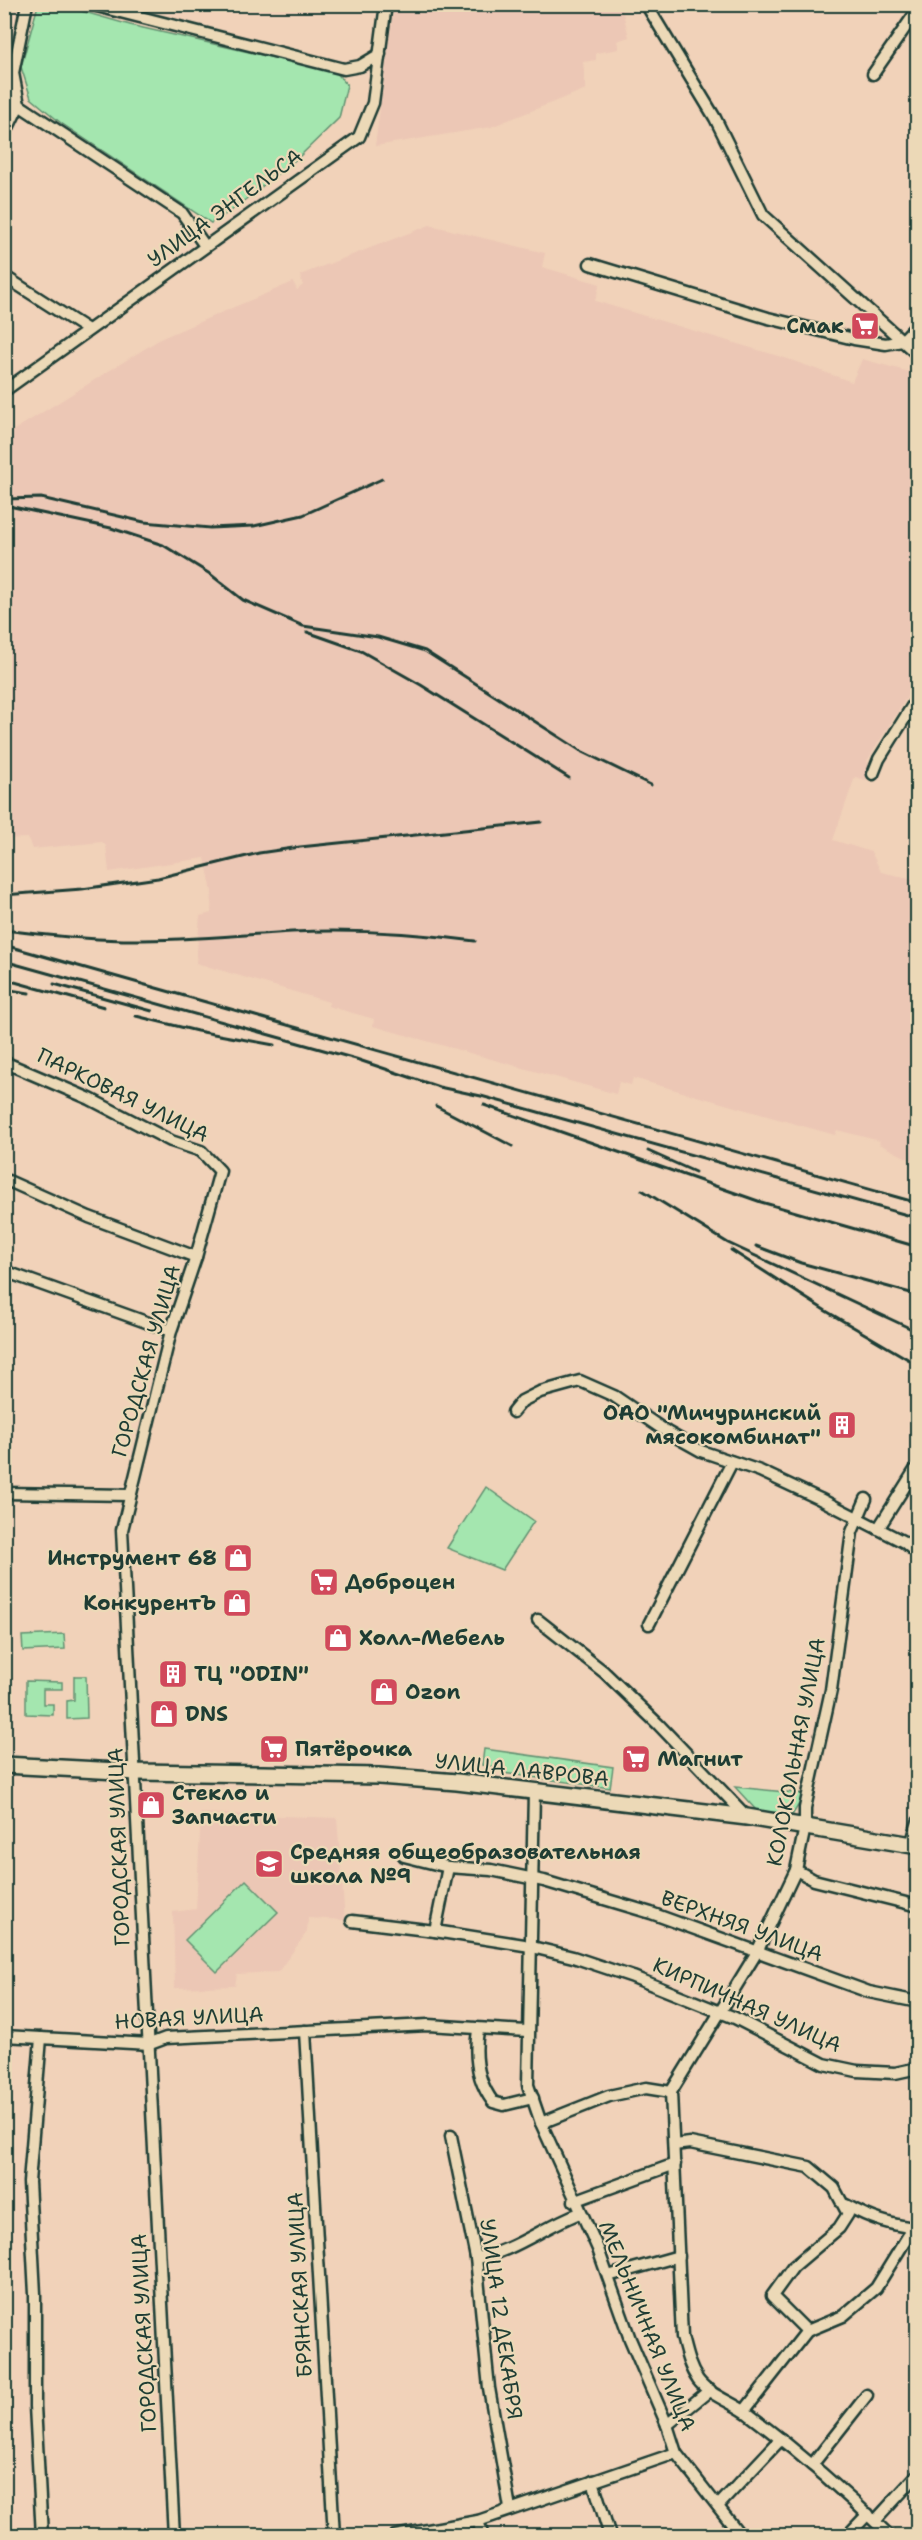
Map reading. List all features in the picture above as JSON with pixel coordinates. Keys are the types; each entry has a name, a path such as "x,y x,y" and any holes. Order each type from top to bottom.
{"main road":[{"name":"УЛИЦА ЛАВРОВА","path":"4,1765 137,1772 380,1776 747,1817 914,1845"}],"street":[{"path":"4,136 19,105 13,73 27,4"},
{"path":"89,4 344,69 360,66 380,54"},
{"name":"УЛИЦА ЭНГЕЛЬСА","path":"4,392 359,137 373,103 386,4"},
{"path":"647,5 714,118 764,215 918,355"},
{"path":"873,74 918,9"},
{"path":"4,95 182,213 205,246"},
{"path":"591,264 768,318 854,339 886,344 902,340 918,324"},
{"path":"4,276 88,330"},
{"path":"873,774 879,759 918,697"},
{"name":"ПАРКОВАЯ УЛИЦА","path":"4,1062 90,1099 171,1142 201,1151 220,1171"},
{"name":"ГОРОДСКАЯ УЛИЦА","path":"174,2535 150,2044 141,1926 137,1772 122,1530 171,1331 196,1257 220,1171"},
{"path":"4,1179 89,1217 196,1257"},
{"path":"4,1271 171,1331"},
{"path":"513,1412 522,1401 540,1392 580,1381 615,1396 667,1432 701,1451 810,1494 904,1542 918,1554"},
{"path":"649,1624 732,1462"},
{"path":"878,1529 915,1470"},
{"path":"4,1492 129,1495"},
{"name":"КОЛОКОЛЬНАЯ УЛИЦА","path":"671,2092 757,1952 796,1870 805,1827 805,1808 831,1690 852,1532 866,1499"},
{"path":"538,1620 604,1672 658,1724 747,1817"},
{"name":"МЕЛЬНИЧНАЯ УЛИЦА","path":"534,1792 532,1948 527,2031 528,2085 541,2123 608,2276 630,2339 667,2425 676,2453 741,2535"},
{"path":"914,1845 918,1822"},
{"name":"ВЕРХНЯЯ УЛИЦА","path":"404,1856 448,1867 491,1870 532,1878 651,1913 869,1992 918,2002"},
{"path":"435,1931 448,1867"},
{"path":"796,1870 814,1880 918,1906"},
{"name":"КИРПИЧНАЯ УЛИЦА","path":"352,1921 435,1931 573,1957 633,1977 719,2012 824,2064 857,2071 895,2073 918,2068"},
{"path":"305,2031 428,2025 478,2030 527,2031"},
{"path":"478,2030 475,2047 477,2066 483,2086 493,2102 504,2105 532,2098"},
{"name":"НОВАЯ УЛИЦА","path":"4,2036 150,2044 166,2038 305,2031"},
{"name":"БРЯНСКАЯ УЛИЦА","path":"305,2031 333,2535"},
{"path":"41,2038 30,2182 35,2294 35,2406 42,2535"},
{"path":"541,2123 618,2094 646,2088 671,2092 682,2337 686,2356 699,2382 745,2410 812,2465 890,2535"},
{"name":"УЛИЦА 12 ДЕКАБРЯ","path":"451,2136 476,2258 489,2388 510,2508"},
{"path":"674,2145 690,2143 809,2167 834,2188 846,2205 848,2214 839,2228 793,2267 772,2296 807,2331"},
{"path":"574,2201 675,2164"},
{"path":"745,2410 807,2331 843,2316 860,2304 876,2288 915,2228 869,2217 846,2205"},
{"name":"МЕЛЬНИЧНАЯ УЛИЦА","path":"476,2258 490,2256 556,2222 580,2213"},
{"path":"608,2276 679,2256"},
{"path":"667,2425 710,2390"},
{"path":"812,2465 867,2395"},
{"path":"718,2506 781,2439"},
{"name":"МЕЛЬНИЧНАЯ УЛИЦА","path":"593,2481 676,2453"},
{"path":"847,2535 871,2517 918,2474"},
{"path":"395,2535 478,2521 593,2481 610,2535"},
{"path":"478,2521 483,2535"}],"shaded area":[{"path":"394,5 621,5 629,37 617,41 619,49 596,53 596,60 583,62 586,89 491,127 375,146"},
{"path":"430,225 545,253 542,267 600,284 595,301 788,359 852,382 862,359 917,374 915,425 918,426 917,681 867,761 871,769 866,780 855,777 833,840 871,852 881,872 917,880 917,1163 879,1144 880,1141 837,1130 835,1135 633,1078 631,1085 619,1082 616,1094 373,1026 374,1019 328,1006 329,1002 196,963 200,916 211,913 212,892 205,858 109,872 106,846 102,842 32,849 28,838 5,839 4,433 6,435 162,338 293,282 297,290 303,285 300,275"},
{"name":"Средняя общеобразовательная школа №9","path":"201,1813 337,1818 345,1920 308,1918 307,1932 278,1972 237,1974 235,1986 175,1988 173,1912 196,1909"}],"green space":[{"path":"38,5 60,5 130,25 336,72 347,85 339,118 299,157 231,211 211,223 61,123 31,98 21,67"},
{"path":"486,1487 534,1521 502,1570 447,1548"},
{"path":"64,1634 65,1649 23,1651 22,1636"},
{"path":"74,1676 86,1676 87,1718 67,1719 67,1701 74,1700"},
{"path":"26,1681 62,1682 62,1689 43,1689 43,1704 53,1704 53,1715 26,1714"},
{"path":"484,1749 613,1767 610,1788 503,1773 503,1768 482,1765"},
{"path":"735,1787 805,1794 793,1814 757,1811"},
{"path":"246,1880 278,1912 217,1972 185,1940"}],"railway":[{"path":"4,499 41,498 144,522 210,528 254,526 303,515 382,479"},
{"path":"4,505 111,528 163,545 210,574 243,600 303,626 378,637 425,651 581,751 651,785"},
{"path":"307,632 361,651 421,685 569,778"},
{"path":"4,895 82,889 158,878 259,853 300,847 541,822"},
{"path":"4,930 123,940 361,931 475,941"},
{"path":"4,945 918,1203"},
{"path":"4,961 356,1059 439,1087 481,1096 918,1218"},
{"path":"4,979 104,1007"},
{"path":"54,984 152,1011"},
{"path":"4,989 29,993"},
{"path":"136,1016 197,1031 274,1045"},
{"path":"484,1105 761,1202 918,1247"},
{"path":"436,1106 512,1146"},
{"path":"648,1151 695,1172"},
{"path":"642,1190 728,1243 918,1332"},
{"path":"756,1246 801,1263 918,1295"},
{"path":"731,1250 826,1311 918,1365"}],"place":[{"name":"Смак","path":"865,326"},
{"name":"ОАО \"Мичуринский мясокомбинат\"","path":"842,1425"},
{"name":"Инструмент 68","path":"238,1558"},
{"name":"Доброцен","path":"324,1582"},
{"name":"КонкурентЪ","path":"237,1603"},
{"name":"Холл-Мебель","path":"338,1638"},
{"name":"ТЦ \"ODIN\"","path":"173,1674"},
{"name":"Ozon","path":"384,1692"},
{"name":"DNS","path":"164,1714"},
{"name":"Пятёрочка","path":"274,1749"},
{"name":"Магнит","path":"636,1759"},
{"name":"Стекло и Запчасти","path":"151,1805"},
{"name":"Средняя общеобразовательная школа №9","path":"269,1864"}]}
